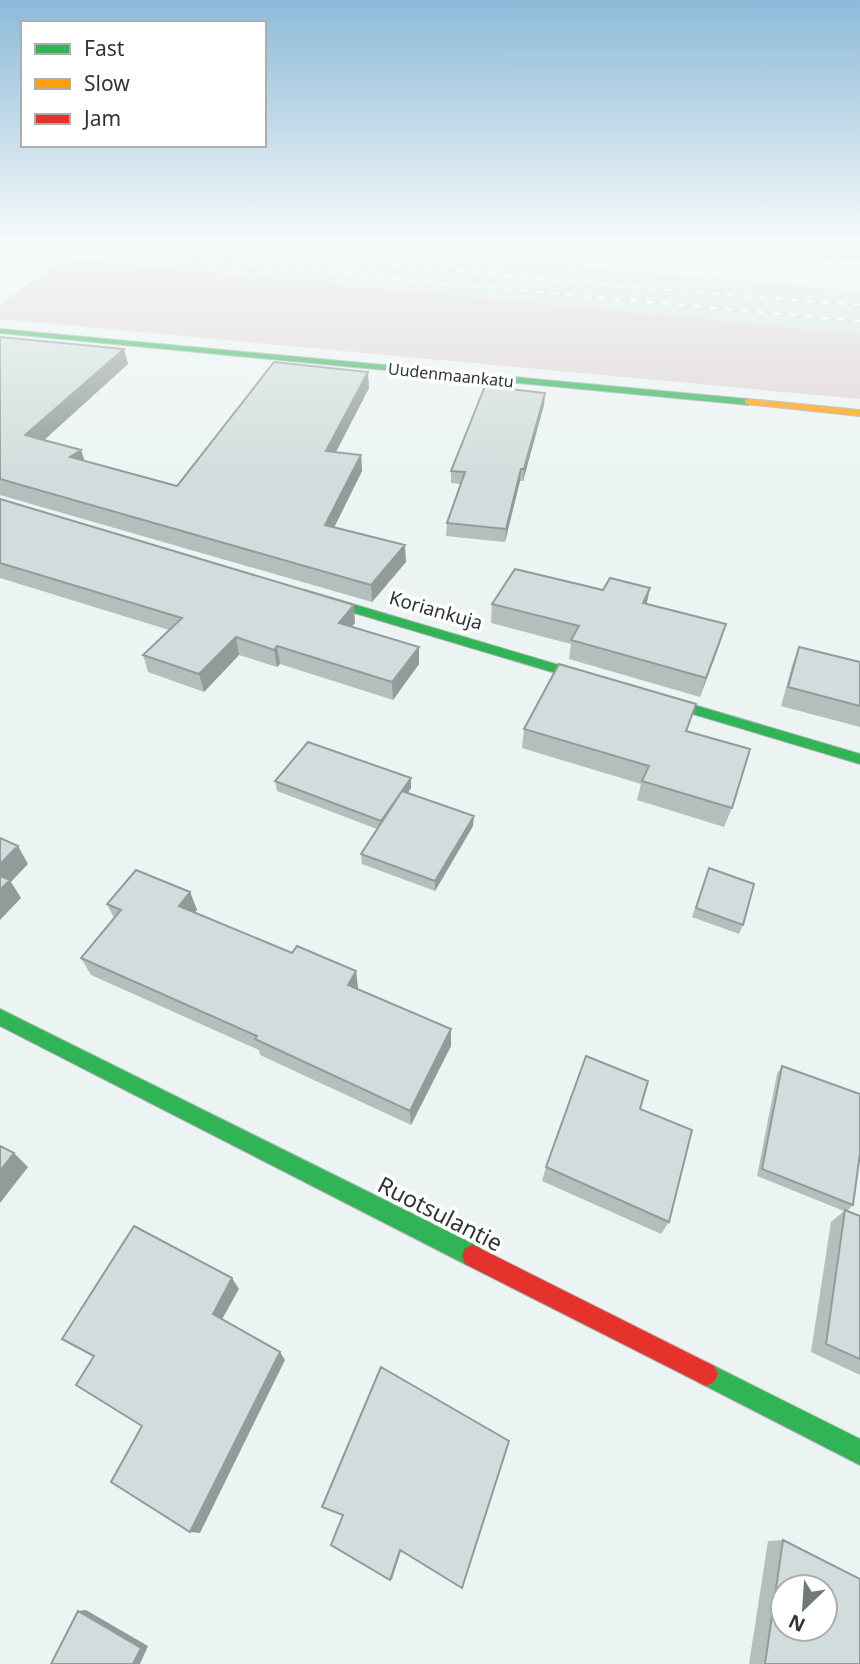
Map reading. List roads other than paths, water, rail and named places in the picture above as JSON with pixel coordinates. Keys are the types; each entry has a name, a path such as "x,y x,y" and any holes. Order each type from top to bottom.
{"street":[{"name":"Uudenmaankatu","path":"0,331 860,413"},
{"name":"Koriankuja","path":"289,589 860,758"},
{"name":"Ruotsulantie","path":"0,1017 860,1451"}],"railway":[{"path":"834,319 860,321"}]}
